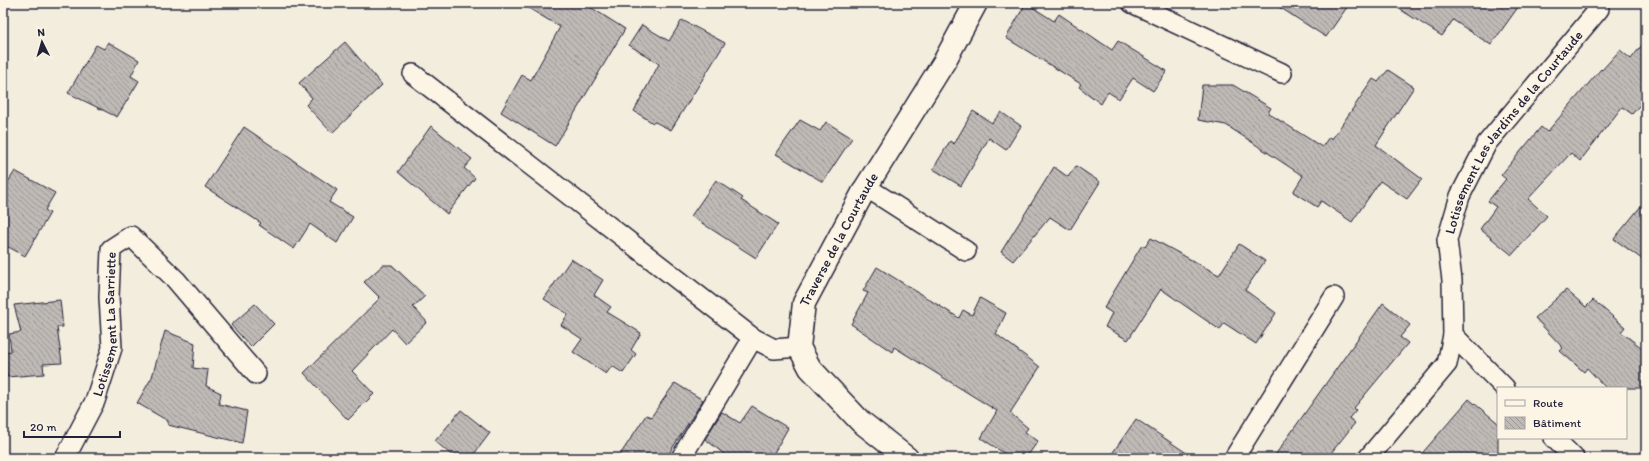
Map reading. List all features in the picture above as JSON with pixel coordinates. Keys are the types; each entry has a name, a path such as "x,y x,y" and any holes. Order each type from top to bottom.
{"street":[{"name":"Traverse de la Courtaude","path":"799,347 804,303 866,187 944,62 976,3"},
{"path":"799,347 810,368 860,420 907,458"}],"lane":[{"path":"1132,3 1282,73"},
{"name":"Lotissement Les Jardins de la Courtaude","path":"1368,458 1447,364 1453,335 1452,280 1447,240 1460,196 1487,144 1599,9 1594,3"},
{"path":"413,74 753,338 774,349 799,347"},
{"path":"866,187 966,251"},
{"name":"Lotissement La Sarriette","path":"65,458 95,402 112,348 109,297 111,250 131,236 176,280 256,374"},
{"path":"1234,458 1334,297"},
{"path":"1453,335 1504,387"},
{"path":"682,458 753,338"},
{"path":"1555,439 1574,458"}],"building":[{"path":"520,3 584,3 625,29 555,146 501,112 522,75 531,80 560,27"},
{"path":"1026,3 1054,21 1059,14 1112,50 1118,41 1167,71 1153,91 1133,78 1119,99 1108,92 1101,104 1079,87 1081,84 1006,38"},
{"path":"1273,3 1350,3 1326,37"},
{"path":"1390,3 1521,3 1491,45 1453,20 1442,36"},
{"path":"682,20 725,43 671,130 655,122 653,123 634,111 659,64 629,45 642,25 669,41"},
{"path":"1646,40 1646,98 1632,114 1622,107 1580,161 1571,153 1528,199 1547,216 1512,255 1480,229 1496,207 1488,201 1506,179 1501,175 1541,127 1547,132 1601,69 1602,70 1620,50 1631,59"},
{"path":"108,42 139,60 131,76 139,81 117,117 68,93 96,45 104,49"},
{"path":"345,42 382,85 332,133 306,105 312,98 299,83"},
{"path":"1388,70 1414,87 1376,145 1422,179 1407,199 1380,181 1352,222 1321,201 1317,207 1293,192 1303,176 1226,125 1198,120 1202,85 1233,85 1271,108 1268,113 1322,147 1329,137 1332,139 1373,79 1378,82"},
{"path":"973,111 992,123 1001,112 1021,126 1006,150 989,138 961,186 933,169 950,141 954,144"},
{"path":"800,120 820,131 826,122 852,138 823,182 776,154"},
{"path":"431,126 472,159 464,168 475,178 447,214 398,172"},
{"path":"244,127 337,190 329,202 353,217 337,243 310,224 294,249 259,225 261,223 205,187"},
{"path":"1076,166 1100,182 1070,230 1050,217 1013,261 1001,252 1054,167 1068,177"},
{"path":"15,171 55,193 45,210 50,213 25,256 3,244 3,190"},
{"path":"716,180 743,198 741,200 778,224 756,258 691,216"},
{"path":"1646,200 1646,262 1614,239"},
{"path":"1151,238 1219,275 1239,244 1265,261 1245,290 1276,313 1256,344 1224,323 1220,330 1161,289 1128,340 1105,327 1112,313 1104,308 1142,245 1145,247"},
{"path":"571,259 603,280 594,295 611,307 607,312 641,333 631,350 636,354 623,373 612,366 606,374 573,352 582,339 561,325 568,314 544,299"},
{"path":"383,265 392,265 425,296 413,307 427,322 405,343 392,329 352,371 374,394 348,420 304,373 380,298 364,282"},
{"path":"877,267 959,318 963,310 972,315 980,298 1006,313 996,334 1040,367 1010,413 1028,428 1025,432 1038,441 1026,458 1011,458 981,438 997,411 894,347 892,352 851,324 868,293 863,291"},
{"path":"1566,290 1586,307 1593,300 1625,327 1621,332 1646,351 1646,388 1605,387 1587,368 1584,372 1560,351 1563,348 1535,318"},
{"path":"60,300 63,327 57,327 62,363 43,364 44,374 7,377 5,352 11,351 9,334 21,332 14,305"},
{"path":"1383,303 1410,325 1400,337 1408,343 1354,408 1356,410 1349,418 1355,423 1327,458 1273,458"},
{"path":"255,304 274,324 251,347 231,325"},
{"path":"165,331 195,343 193,368 208,370 206,386 221,393 219,404 247,411 242,443 168,425 168,421 137,403 152,377"},
{"path":"675,383 703,400 666,458 618,458 646,415 651,417"},
{"path":"1469,399 1497,422 1498,458 1418,458"},
{"path":"752,406 788,428 771,458 729,458 705,439 722,412 740,423"},
{"path":"461,410 490,433 471,458 455,458 435,441"},
{"path":"1136,419 1194,458 1109,458"}]}
